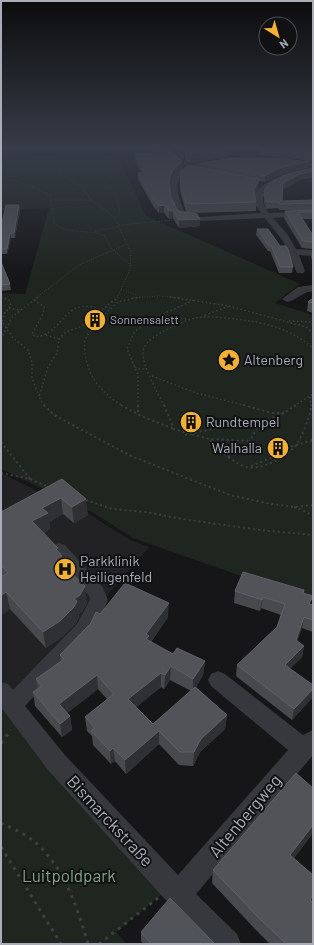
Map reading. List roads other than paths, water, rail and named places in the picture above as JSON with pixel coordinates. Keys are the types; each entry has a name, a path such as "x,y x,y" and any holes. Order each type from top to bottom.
{"street":[{"path":"174,190 181,215 191,218 313,213"},
{"path":"260,190 257,201 265,215 284,237 294,252 300,271"},
{"path":"294,252 313,252"},
{"path":"286,299 302,289 313,288"},
{"path":"6,698 84,630 99,600 97,593 59,549"},
{"path":"218,680 308,744"},
{"name":"Bismarckstraße","path":"6,698 56,762 175,891 227,944"},
{"name":"Altenbergweg","path":"175,891 308,744"}],"place":[{"name":"Sonnensalett","path":"95,320"},
{"name":"Altenberg","path":"229,360"},
{"name":"Rundtempel","path":"191,422"},
{"name":"Walhalla","path":"278,448"},
{"name":"Parkklinik Heiligenfeld","path":"65,569"}],"park label":[{"name":"Luitpoldpark","path":"69,876"}]}
